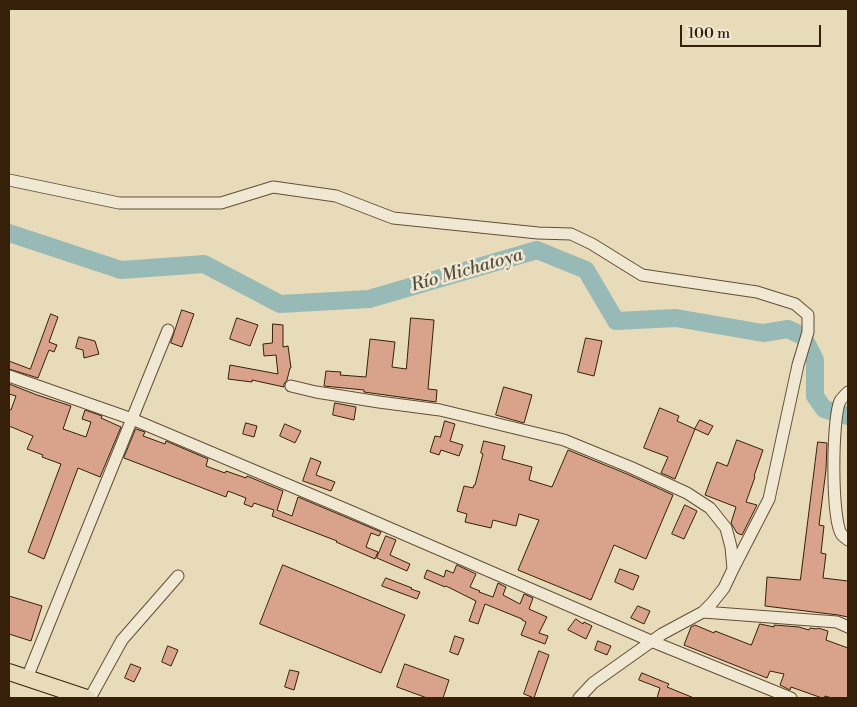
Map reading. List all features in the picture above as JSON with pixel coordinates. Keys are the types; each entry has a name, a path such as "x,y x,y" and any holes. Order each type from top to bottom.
{"highway":[{"path":"9,672 88,698"}],"street":[{"path":"9,180 119,203 221,203 273,187 336,196 393,218 538,233 571,234 592,244 642,275 757,292 795,304 808,315 808,332 798,365 769,499 724,588 712,604 703,612 651,641 593,683 579,698"},
{"path":"27,678 168,330"},
{"path":"9,376 132,419 651,641 791,698"},
{"path":"291,386 325,394 440,410 564,440 687,493 710,508 726,528 731,547 733,569"},
{"path":"844,397 834,432 834,480 836,514 842,535 848,540"},
{"path":"88,698 122,640 178,576"},
{"path":"703,612 837,622 848,627"}],"building":[{"path":"182,310 194,314 182,347 171,343"},
{"path":"51,314 58,317 49,342 57,345 54,352 49,350 38,378 9,369 9,361 30,369"},
{"path":"237,318 258,325 250,346 230,339"},
{"path":"411,318 434,320 428,389 437,390 436,402 364,392 364,390 324,386 326,371 341,372 340,375 366,377 370,339 395,342 392,367 406,369"},
{"path":"273,324 283,325 283,347 288,346 291,368 284,387 252,380 252,382 228,379 230,365 278,374 276,355 264,356 263,344 272,343"},
{"path":"79,337 95,341 99,354 84,358 83,350 76,348"},
{"path":"586,338 602,341 594,376 578,372"},
{"path":"9,384 71,406 63,429 86,437 91,422 82,419 85,410 102,416 101,418 121,427 100,477 78,468 44,559 28,552 61,464 27,449 33,436 9,426 9,409 11,410 16,396 9,394"},
{"path":"504,387 532,395 524,423 496,415"},
{"path":"335,403 356,407 354,420 333,415"},
{"path":"660,408 679,416 677,421 695,429 675,479 661,473 668,457 644,448"},
{"path":"700,420 713,426 708,435 695,429"},
{"path":"445,421 455,424 450,441 463,445 459,456 441,450 439,455 430,452 435,436 440,437"},
{"path":"246,423 257,426 254,437 243,434"},
{"path":"285,424 301,431 295,443 280,436"},
{"path":"136,429 145,432 143,436 165,444 166,441 208,459 206,466 225,473 226,471 246,478 247,476 283,491 277,510 292,516 298,497 381,532 379,536 371,533 366,547 378,552 375,559 337,541 272,516 274,510 254,503 252,507 244,504 246,498 228,491 226,497 124,458"},
{"path":"737,440 763,450 746,502 757,505 742,535 737,533 731,523 736,507 705,495 717,462 727,466"},
{"path":"484,441 505,446 502,459 532,467 529,480 552,487 568,450 673,495 646,559 614,545 591,600 518,570 539,520 519,514 516,526 493,520 491,528 465,522 467,514 457,511 464,486 473,488 475,485 483,454 481,453"},
{"path":"818,442 827,443 826,470 819,525 824,526 821,553 826,554 823,578 848,581 848,617 765,606 767,577 800,580"},
{"path":"311,458 321,462 316,475 335,482 331,491 303,481"},
{"path":"685,505 697,511 684,539 672,534"},
{"path":"386,536 396,540 390,555 410,564 407,571 377,558"},
{"path":"283,565 405,615 381,673 260,624"},
{"path":"457,565 476,574 470,587 479,592 493,597 498,583 506,587 503,595 520,604 524,594 533,598 529,609 547,617 539,633 548,636 545,644 521,635 526,622 522,619 485,604 478,624 469,621 476,601 446,586 424,578 427,570 444,577 446,570 453,573"},
{"path":"620,569 639,576 633,590 615,582"},
{"path":"386,578 420,592 417,599 382,586"},
{"path":"9,596 42,606 31,641 9,634"},
{"path":"638,606 650,611 644,624 631,618"},
{"path":"576,619 583,624 584,622 592,626 586,639 568,630"},
{"path":"760,624 774,627 774,625 799,627 809,630 810,628 818,628 828,631 826,640 848,648 848,698 825,696 822,698 791,687 790,690 780,685 784,674 770,671 767,678 684,645 691,627 695,625 751,645"},
{"path":"455,636 464,639 458,655 450,652"},
{"path":"598,641 611,646 607,655 595,650"},
{"path":"168,646 178,650 171,666 162,662"},
{"path":"539,651 549,655 534,698 524,694"},
{"path":"131,664 141,668 134,682 125,678"},
{"path":"405,664 449,680 443,698 427,698 397,687"},
{"path":"290,670 299,672 294,690 285,687"},
{"path":"642,673 669,684 667,687 694,698 657,698 660,688 639,680"}],"waterway":[{"name":"Río Michatoya","path":"9,233 121,270 204,264 280,304 369,299 537,250 586,270 616,321 676,318 763,333 788,329 803,336 815,360 815,396 824,409 848,416"}]}
